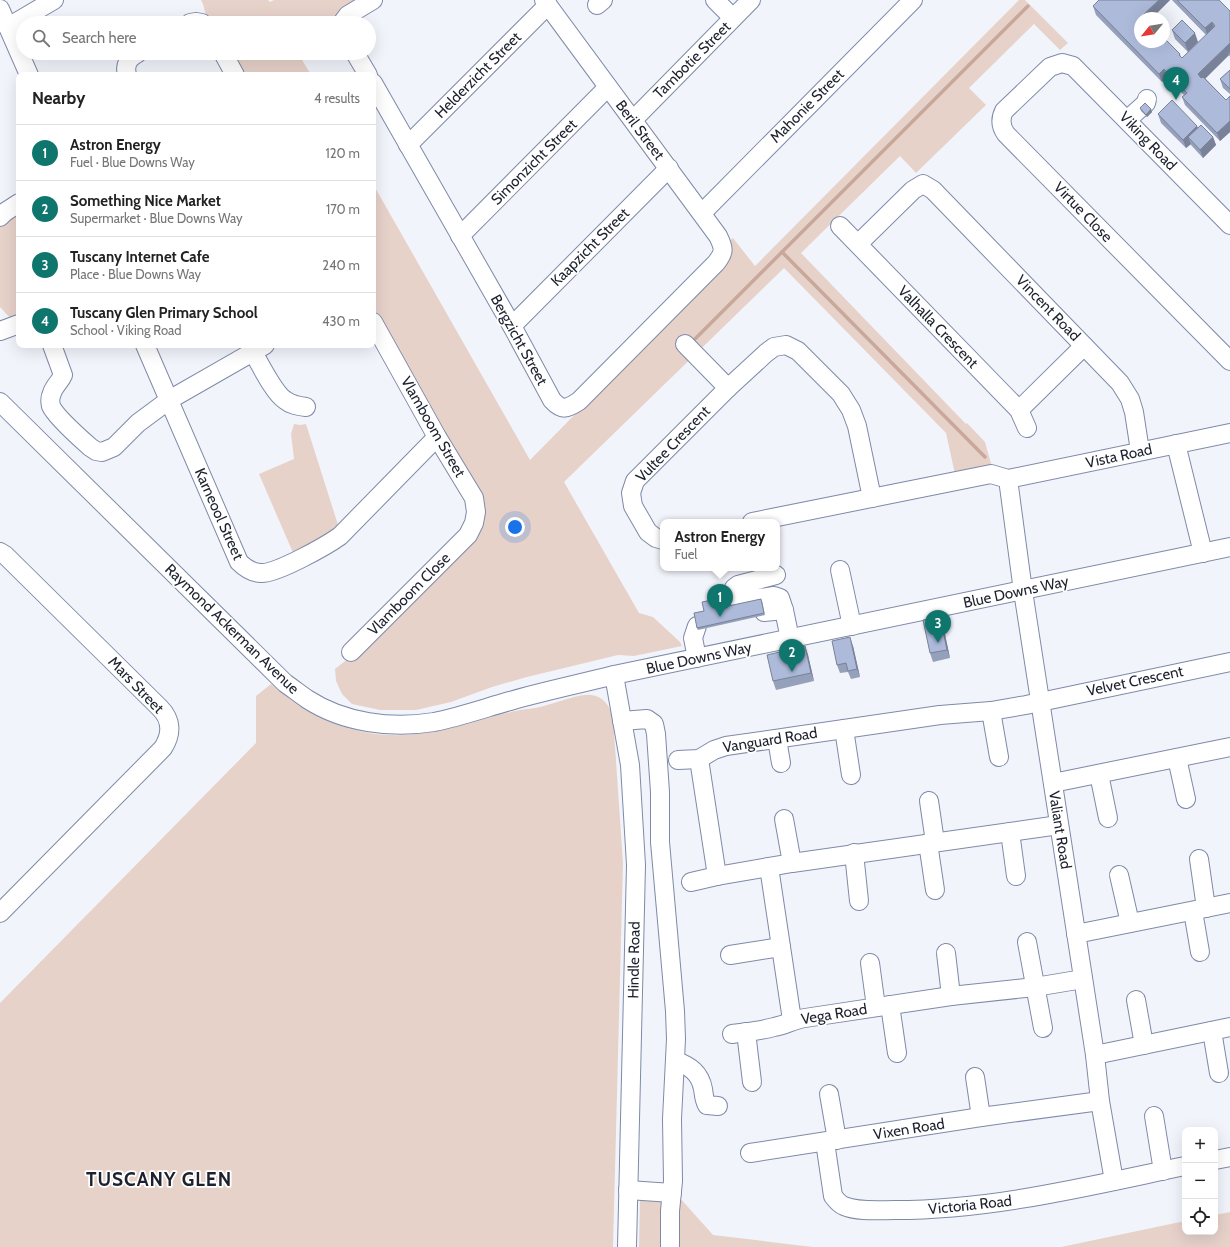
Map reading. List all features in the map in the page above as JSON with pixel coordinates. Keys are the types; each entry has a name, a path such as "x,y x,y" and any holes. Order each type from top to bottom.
{"street":[{"path":"27,16 54,0"},
{"path":"715,0 733,18"},
{"name":"Tambotie Street","path":"633,120 751,0"},
{"name":"Mahonie Street","path":"702,213 913,0"},
{"path":"347,16 369,1"},
{"name":"Beril Street","path":"546,2 718,236 723,245 723,255 716,263"},
{"name":"Helderzicht Street","path":"408,145 546,2"},
{"path":"0,9 16,45"},
{"path":"8,27 16,22"},
{"path":"22,60 28,72"},
{"path":"127,72 126,66 129,60"},
{"path":"227,60 233,72"},
{"path":"360,60 366,72"},
{"name":"Viking Road","path":"1062,63 1073,66 1230,225"},
{"name":"Virtue Close","path":"1062,63 1050,67 1004,111 1001,123 1004,130 1230,361"},
{"name":"Simonzicht Street","path":"460,236 608,87"},
{"name":"Bergzicht Street","path":"376,88 512,326 552,400 558,406 564,408 572,406 579,401 716,263"},
{"path":"1126,120 1146,103 1147,99"},
{"name":"Kaapzicht Street","path":"512,326 669,168"},
{"name":"Vincent Road","path":"858,244 914,190 923,184 933,190 1120,383 1130,399 1134,412 1140,451"},
{"path":"0,217 8,209 16,205"},
{"name":"Valhalla Crescent","path":"840,226 1019,410 1027,428"},
{"path":"0,332 16,325"},
{"name":"Vlamboom Street","path":"376,327 437,437 474,498 476,512 474,523 468,535"},
{"path":"685,344 728,388"},
{"name":"Vultee Crescent","path":"660,539 652,536 631,500 632,487 635,481 728,388 774,347 786,346 798,351 840,394 851,410 857,426 872,498"},
{"path":"1019,410 1084,346"},
{"path":"53,348 63,375 52,393 50,399 52,407 56,414 90,447 102,452 114,447 138,423 169,400 259,349 277,392 284,400 294,405 306,407"},
{"name":"Karneool Street","path":"147,348 239,562 252,572 261,574 272,571 311,553 340,536 437,437"},
{"name":"Raymond Ackerman Avenue","path":"0,402 275,674 308,700 330,710 354,720 392,725 414,725 435,722 523,697 614,675"},
{"name":"Vista Road","path":"1008,479 1230,432"},
{"path":"1176,444 1203,553"},
{"path":"767,519 991,474 1008,479"},
{"name":"Valiant Road","path":"1008,479 1023,591 1095,1055 1100,1101 1114,1181"},
{"name":"Vlamboom Close","path":"350,652 468,535"},
{"name":"Blue Downs Way","path":"614,675 1203,553 1230,549"},
{"name":"Mars Street","path":"0,552 5,555 160,708 168,717 170,729 169,736 163,748 0,913"},
{"path":"840,570 852,626"},
{"path":"776,575 738,585 734,588 734,593 740,601 777,596 782,601 790,639"},
{"path":"764,612 784,610"},
{"path":"697,658 693,638 698,626"},
{"name":"Velvet Crescent","path":"1041,702 1230,662"},
{"name":"Hindle Road","path":"614,675 630,765 636,865 627,1247"},
{"name":"Vanguard Road","path":"678,760 699,758 722,747 1041,702"},
{"path":"991,710 999,757"},
{"path":"622,721 647,719 651,721 656,728 660,792 660,842 675,1011 676,1061 672,1119 673,1180 670,1211 670,1247"},
{"path":"844,729 851,775"},
{"path":"777,739 781,763"},
{"path":"1053,783 1230,747"},
{"path":"699,758 717,876"},
{"path":"1176,758 1186,799"},
{"path":"1099,774 1108,818"},
{"path":"929,801 935,890"},
{"path":"784,819 792,863"},
{"path":"691,882 792,863 1059,825"},
{"path":"1010,832 1016,876"},
{"path":"854,854 859,901"},
{"path":"1199,859 1200,952"},
{"name":"Vega Road","path":"769,867 792,1020"},
{"path":"1119,875 1130,923"},
{"path":"1076,934 1230,903"},
{"path":"1027,942 1043,1028"},
{"path":"730,955 781,947"},
{"path":"946,953 951,996"},
{"name":"Vega Road","path":"870,963 897,1053"},
{"name":"Vega Road","path":"752,1082 739,1033 777,1027 792,1020 951,996 1035,987 1083,978"},
{"path":"1136,1000 1144,1045"},
{"path":"1095,1055 1230,1027"},
{"path":"1212,1031 1219,1073"},
{"path":"676,1061 696,1072 702,1082 707,1105 718,1106"},
{"path":"976,1077 981,1118"},
{"path":"829,1094 831,1141"},
{"name":"Vixen Road","path":"750,1153 1100,1101"},
{"path":"1154,1116 1163,1171"},
{"name":"Victoria Road","path":"831,1141 833,1196 844,1206 857,1209 915,1210 957,1208 1025,1199 1182,1167"},
{"path":"1218,1159 1230,1157"},
{"path":"628,1190 672,1193"}],"shaded area":[{"path":"201,0 268,0 270,2 274,0 357,0 351,8 337,16 206,16"},
{"path":"1019,0 1025,0 1068,43 1060,50 1034,24 969,88 986,105 916,173 900,156 801,253 985,442 992,467 955,474 946,433 784,268 564,482 639,613 653,617 680,642 682,646 634,656 618,655 527,677 492,687 451,702 416,710 380,710 352,704 342,694 336,681 335,669 354,654 472,539 475,490 376,318 376,189 530,460 726,261 729,241 733,238 755,266"},
{"path":"232,60 302,60 309,72 238,72"},
{"path":"16,210 16,320 13,321 0,307 0,227 5,219"},
{"path":"294,424 306,424 339,528 294,555 259,474 294,459 291,434"},
{"path":"271,684 297,704 326,720 356,730 389,735 423,733 455,727 585,695 599,697 608,705 613,717 623,863 613,1247 0,1247 0,1003 256,743 256,696"},
{"path":"640,1198 680,1198 713,1235 813,1247 639,1247"},
{"path":"1230,1212 1230,1247 1061,1247 1182,1222 1182,1235 1218,1235 1218,1214"}],"building":[{"path":"1099,0 1159,0 1146,12 1134,12 1134,48 1170,48 1170,44 1182,58 1215,26 1212,22 1205,28 1177,0 1219,0 1230,11 1230,43 1198,74 1201,78 1203,77 1226,100 1230,96 1230,121 1217,133 1182,97 1187,93 1164,69 1159,74 1093,6"},
{"path":"1182,20 1195,33 1185,43 1172,30"},
{"path":"1230,70 1230,89 1220,79"},
{"path":"1172,100 1197,126 1183,140 1158,114"},
{"path":"1145,103 1151,109 1146,115 1140,108"},
{"path":"1201,125 1213,137 1200,150 1188,137"},
{"path":"717,599 719,608 761,599 764,613 697,628 694,613 704,611 702,602"},
{"path":"940,617 947,650 930,653 923,620"},
{"path":"850,637 857,669 848,671 846,663 837,665 832,641"},
{"path":"805,646 811,673 773,681 767,655"}],"waterway":[{"path":"694,340 1028,6"},
{"path":"782,252 985,457"}],"place":[{"name":"Tuscany Glen Primary School","path":"1176,100"},
{"name":"Astron Energy","path":"720,617"},
{"name":"Tuscany Internet Cafe","path":"938,643"},
{"name":"Something Nice Market","path":"792,672"}],"district":[{"name":"TUSCANY GLEN","path":"159,1179"}]}
